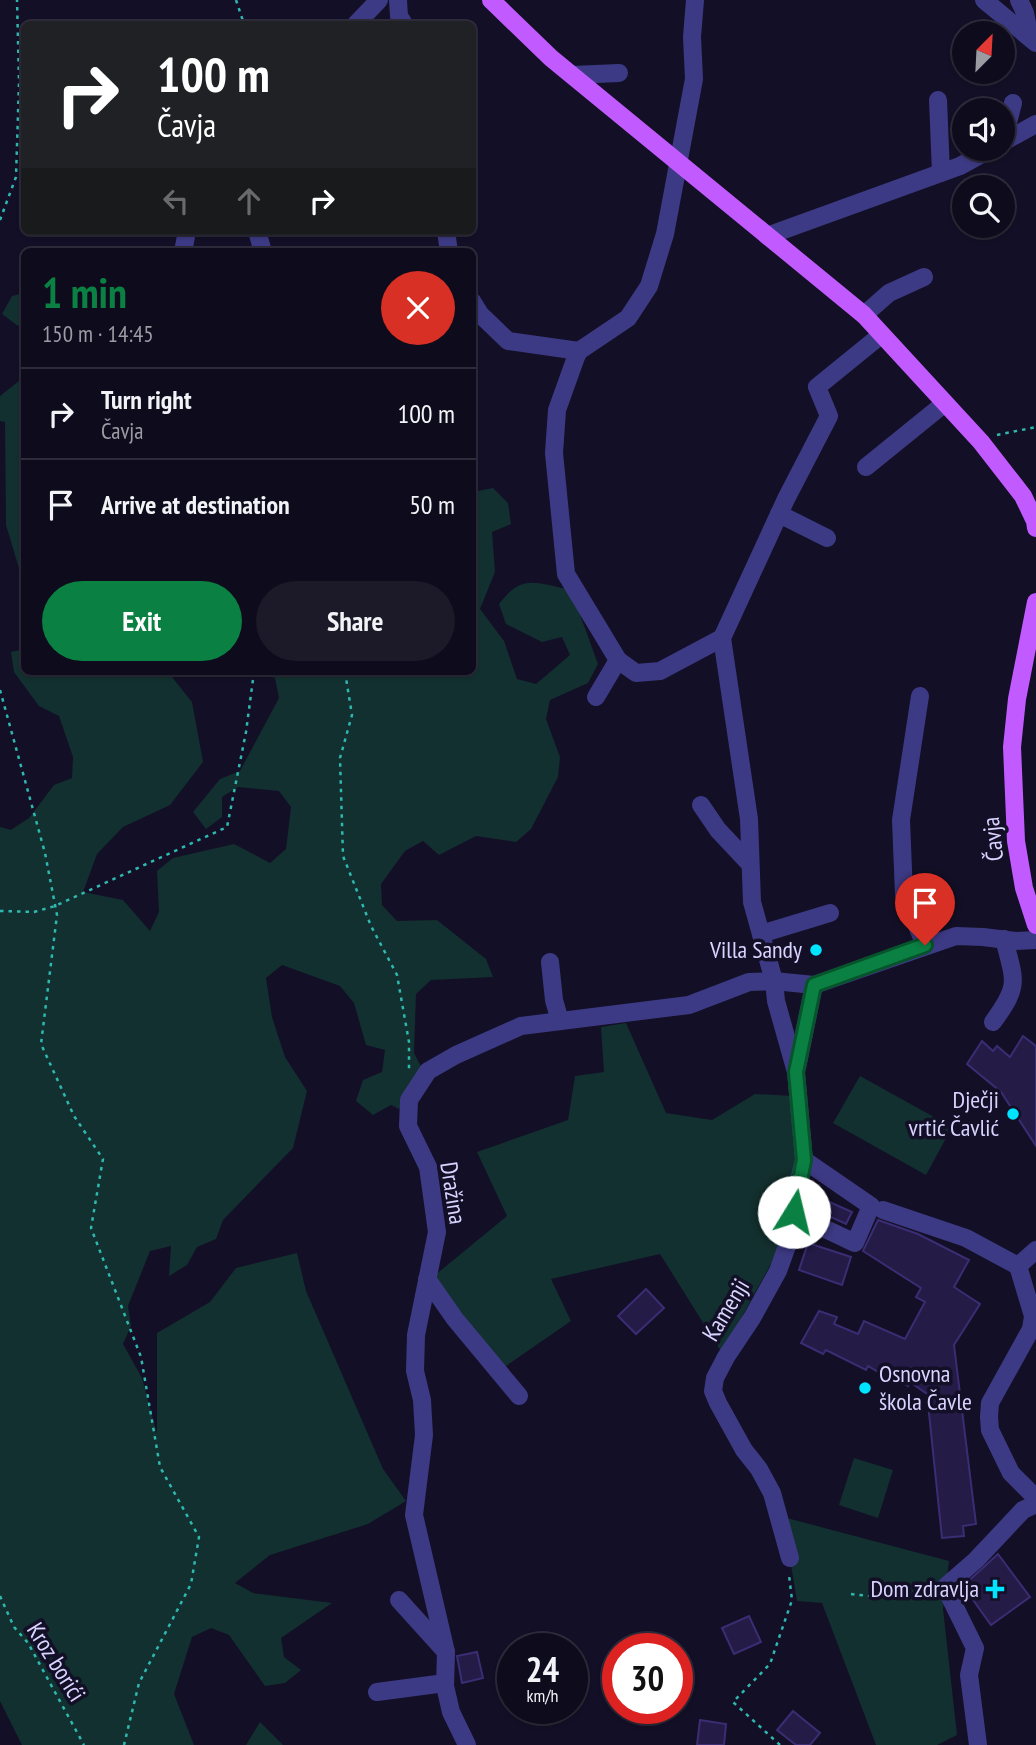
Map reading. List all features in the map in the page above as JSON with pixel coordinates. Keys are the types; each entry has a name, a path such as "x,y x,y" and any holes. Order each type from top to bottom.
{"main road":[{"path":"491,0 572,75 864,316 981,442 1023,496 1036,528"},
{"name":"Čavja","path":"1036,602 1017,699 1012,747 1016,841 1030,890 1036,925"}],"street":[{"path":"359,21 379,0"},
{"path":"398,0 398,16 402,21"},
{"path":"695,0 692,37 694,79 665,234 649,286 628,318 579,351 557,410 554,453 566,575 618,660 636,673 660,671 722,638"},
{"path":"984,0 1033,41"},
{"path":"1019,0 1033,41"},
{"path":"572,75 619,73"},
{"path":"938,100 941,173"},
{"path":"1015,135 1036,124"},
{"path":"767,236 969,161"},
{"path":"864,316 889,293 924,277"},
{"path":"476,308 508,341 579,351"},
{"path":"774,981 752,902 748,819 722,638 779,514 829,416 817,387 881,335"},
{"path":"866,467 945,403"},
{"path":"779,514 827,538"},
{"path":"596,697 618,660"},
{"path":"920,696 901,820 904,895 925,945"},
{"path":"701,805 718,830 751,864"},
{"path":"761,934 831,913"},
{"path":"409,1100 428,1071 456,1055 521,1026 689,1005 748,982 774,981 814,985 956,936 1029,942 1036,940"},
{"path":"993,1022 1012,994 1015,982 1004,939"},
{"path":"550,962 554,1000 560,1021"},
{"name":"Kamenji","path":"774,981 776,1001 796,1072 804,1160 797,1188 791,1235 778,1271 715,1377 713,1391 744,1450 759,1469 772,1493 790,1566"},
{"name":"Kamenji","path":"796,1072 814,985"},
{"name":"Dražina","path":"409,1100 408,1126 428,1167 437,1232 416,1335 415,1371 422,1400 424,1435 414,1515 446,1652 445,1684 451,1712 467,1745"},
{"path":"804,1160 871,1206 855,1243 815,1224"},
{"path":"883,1210 966,1238 1018,1266 1033,1316 1031,1328 990,1403 990,1430 1011,1473 1036,1498"},
{"path":"1018,1266 1036,1250"},
{"path":"427,1279 455,1319 520,1396"},
{"path":"978,1742 969,1675 975,1648 945,1587 976,1560 1023,1510 1036,1504"},
{"path":"399,1600 446,1652"},
{"path":"377,1692 445,1684"}],"path":[{"path":"0,220 16,177 19,82 17,0"},
{"path":"236,0 243,21"},
{"path":"981,442 1000,434 1036,427"},
{"path":"0,911 34,912 55,906 227,827 246,732 254,675"},
{"path":"345,675 352,715 340,758 343,856 371,926 397,975 409,1042 409,1100"},
{"path":"0,690 45,853 57,915 41,1044 74,1116 103,1159 91,1228 141,1357 160,1467 199,1537 191,1584 139,1683 124,1745"},
{"path":"780,1745 733,1702 770,1664 792,1600 790,1566"},
{"path":"851,1594 896,1599"},
{"name":"Kroz borići","path":"0,1596 14,1627 28,1643 84,1745"}],"green space":[{"path":"21,294 21,324 18,326 2,314 12,296"},
{"path":"21,379 21,575 6,525 5,422 0,421 0,396"},
{"path":"493,488 508,503 511,524 492,532 495,572 480,609 504,641 517,679 536,684 570,655 562,637 542,642 506,624 499,604 507,594 523,584 539,583 571,590 598,664 588,683 550,700 546,719 560,757 558,777 531,829 516,842 476,836 439,855 423,841 405,851 381,884 382,905 397,921 437,920 486,959 493,977 431,980 416,994 414,1053 424,1072 410,1084 399,1109 391,1105 373,1115 356,1101 363,1080 382,1072 385,1050 366,1045 354,1003 340,986 282,965 266,978 272,1017 285,1057 307,1091 293,1148 223,1220 216,1239 197,1247 187,1265 169,1276 171,1246 150,1251 128,1306 131,1326 123,1344 142,1378 157,1434 157,1333 210,1302 236,1268 297,1253 306,1291 383,1469 406,1501 368,1524 270,1555 235,1583 253,1593 332,1603 281,1638 284,1657 301,1670 285,1683 265,1686 229,1635 211,1628 192,1637 174,1694 194,1745 22,1745 0,1701 0,827 11,830 29,818 54,785 72,778 73,757 59,716 39,706 14,672 11,652 21,650 21,675 170,675 192,702 203,762 170,805 123,827 97,854 83,892 123,900 150,931 159,912 157,871 173,858 234,844 270,863 286,849 291,807 279,791 238,787 222,797 222,817 206,829 193,812 220,779 240,771 279,698 275,678 266,675 476,675 476,491"},
{"path":"626,1023 666,1113 712,1120 755,1094 794,1096 797,1163 784,1240 722,1353 660,1254 551,1279 571,1321 503,1368 434,1276 507,1216 477,1152 568,1120 575,1076 604,1072 601,1027"},
{"path":"860,1076 952,1127 926,1175 833,1123"},
{"path":"854,1458 893,1470 878,1518 839,1505"},
{"path":"783,1517 949,1561 943,1609 957,1735 937,1745 876,1745 822,1603 797,1601"},
{"path":"260,1722 283,1745 246,1745"}],"building":[{"path":"1023,1036 1036,1046 1036,1146 1001,1092 967,1064 982,1041 993,1051 997,1046 1010,1057"},
{"path":"825,1200 852,1212 846,1224 820,1212"},
{"path":"878,1220 918,1234 969,1260 954,1287 980,1304 954,1345 976,1524 963,1526 964,1536 942,1538 927,1394 910,1382 908,1386 890,1374 888,1378 868,1366 866,1370 826,1350 823,1354 801,1343 819,1311 837,1317 834,1324 858,1334 864,1321 905,1339 925,1302 916,1297 921,1288 863,1251"},
{"path":"808,1243 851,1257 842,1285 799,1270"},
{"path":"646,1289 664,1308 636,1334 618,1316"},
{"name":"Dom zdravlja","path":"998,1554 1030,1597 991,1625 963,1586"},
{"path":"749,1616 761,1642 734,1654 722,1628"},
{"path":"477,1652 483,1678 462,1683 457,1656"},
{"path":"793,1711 820,1733 810,1745 796,1745 777,1730"},
{"path":"700,1720 726,1724 724,1745 697,1745"}],"place":[{"name":"Villa Sandy","path":"816,950"},
{"name":"Dječji vrtić Čavlić","path":"1013,1114"},
{"name":"Osnovna škola Čavle","path":"865,1388"},
{"name":"Dom zdravlja","path":"995,1589"}],"route":[{"path":"794,1212 804,1160 796,1072 814,985 925,945"}]}
